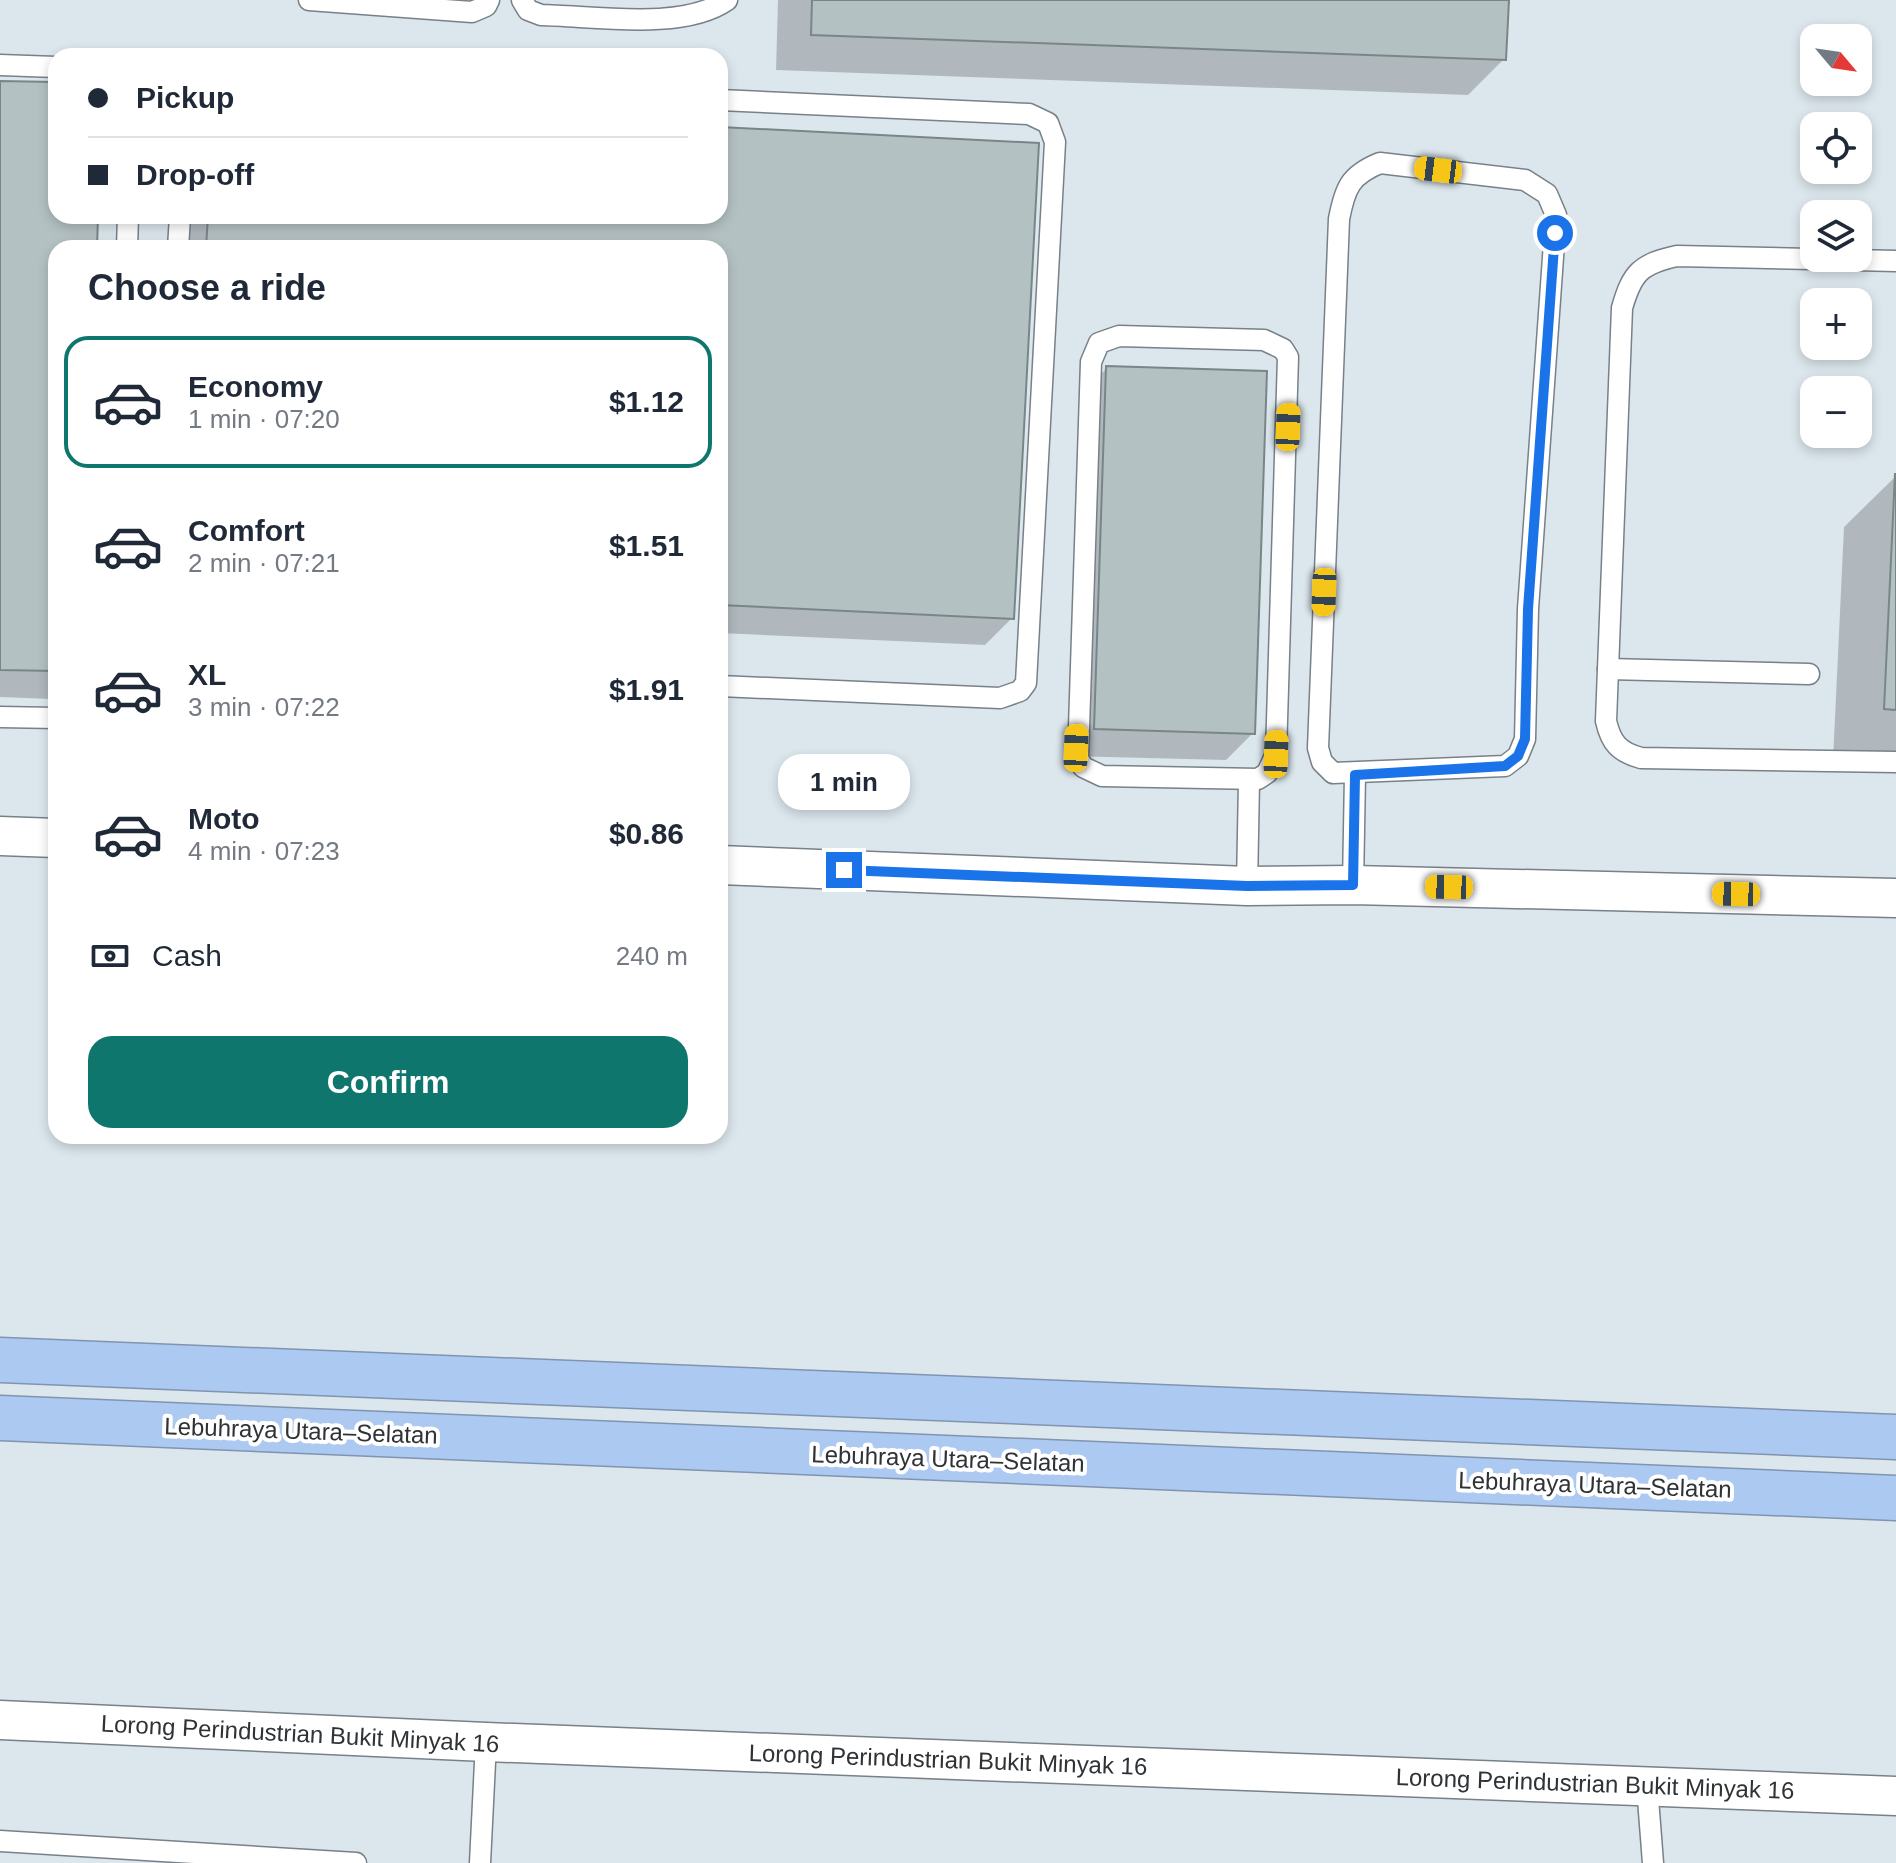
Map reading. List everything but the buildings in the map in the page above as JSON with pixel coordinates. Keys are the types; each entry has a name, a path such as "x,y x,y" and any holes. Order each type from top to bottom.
{"highway":[{"path":"0,1360 1896,1437"},
{"name":"Lebuhraya Utara–Selatan","path":"0,1418 1896,1498"}],"street":[{"path":"0,836 48,838"},
{"path":"728,865 1247,886 1353,885 1896,898"},
{"name":"Lorong Perindustrian Bukit Minyak 16","path":"0,1720 486,1742 1896,1796"}],"lane":[{"path":"309,0 472,12 486,6 489,0"},
{"path":"522,0 528,10 541,15 680,18 709,13 727,0"},
{"path":"0,65 48,67"},
{"path":"728,100 1029,114 1048,123 1055,142 1026,683 1020,691 1000,698 728,686"},
{"path":"1380,163 1525,180 1547,194 1556,215 1528,609 1525,739 1518,756 1505,766 1355,775 1333,773 1322,762 1318,748 1339,219 1345,187 1359,171 1380,163"},
{"path":"1896,261 1677,256 1650,262 1630,281 1622,308 1606,721 1610,739 1623,753 1641,758 1896,762"},
{"path":"1108,337 1264,340 1283,349 1288,357 1276,754 1267,773 1249,781 1102,776 1083,767 1078,758 1091,362 1093,351 1108,337"},
{"path":"1608,669 1809,674"},
{"path":"0,717 48,718"},
{"path":"1353,885 1355,775"},
{"path":"1247,886 1249,781"},
{"path":"480,1863 486,1742"},
{"path":"1647,1786 1653,1863"},
{"path":"0,1841 356,1863"}],"route":[{"path":"844,870 1247,886 1353,885 1355,775 1505,766 1518,756 1525,739 1528,609 1555,233"}]}
